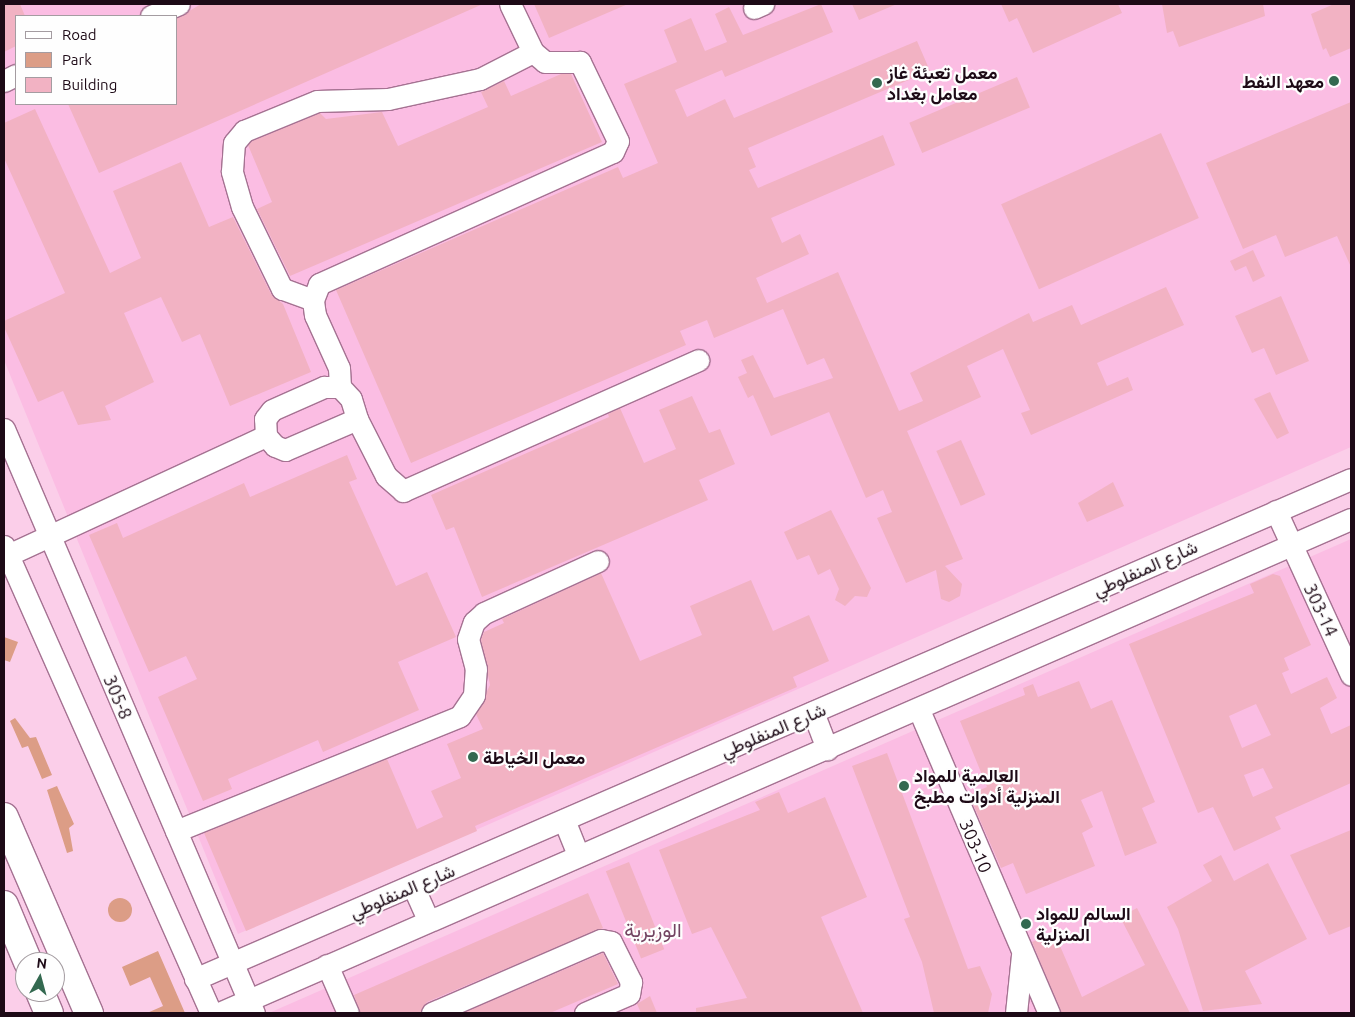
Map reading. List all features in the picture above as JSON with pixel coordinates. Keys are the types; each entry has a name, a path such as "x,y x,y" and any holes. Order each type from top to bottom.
{"highway":[{"path":"4,817 89,1013"},
{"path":"4,905 24,952"}],"street":[{"path":"153,15 180,4"},
{"path":"510,4 533,52 545,62 580,62 618,141 613,152 319,284 313,300 338,368 340,387 351,398 356,419 386,476 403,491 698,360"},
{"path":"313,300 282,289 242,207 232,171 234,143 244,131 317,101 388,99 480,79 533,52"},
{"path":"340,387 324,387 272,410 265,419 266,436 275,446 285,450 356,419"},
{"name":"305-8","path":"4,429 251,1007"},
{"path":"211,1013 6,551 50,537 266,436"},
{"name":"شارع المنفلوطي","path":"195,979 1351,478"},
{"name":"303-14","path":"1276,511 1351,675"},
{"name":"شارع المنفلوطي","path":"219,1013 251,1007 327,965 428,918 919,710 1351,519"},
{"path":"176,831 460,716 474,695 476,669 468,639 474,622 484,613 598,562"},
{"name":"303-10","path":"919,710 1022,954 1049,1013"},
{"path":"813,712 827,749"},
{"path":"564,820 578,854"},
{"path":"413,886 428,918"},
{"path":"432,1013 601,940 611,942 631,982 628,994 585,1013"},
{"name":"303-10","path":"1016,1013 1022,954"},
{"path":"327,965 348,1013"}],"shaded area":[{"path":"4,4 1351,4 1351,447 238,934 4,360"},
{"path":"1351,539 1351,1013 269,1013"}],"green space":[{"path":"4,637 18,642 10,662 4,660"},
{"path":"15,718 30,738 36,737 52,775 42,779 28,746 22,748 10,721"},
{"path":"57,786 74,824 69,828 73,851 67,853 47,790"},
{"path":"120,898 129,901 132,910 129,919 120,922 111,919 108,910 111,901"},
{"path":"158,951 185,1013 147,1013 163,1006 150,977 130,986 122,967"}],"building":[{"path":"4,4 20,4 25,15 15,15 15,46 4,52"},
{"path":"201,4 483,4 99,173 68,105 178,105 178,18"},
{"path":"534,4 628,4 549,38"},
{"path":"821,4 833,32 725,77 722,70 675,90 687,117 725,99 734,118 917,41 930,71 748,148 756,167 749,170 758,188 883,135 895,165 771,218 782,243 800,234 809,254 756,278 767,303 838,272 899,411 923,401 910,373 1029,313 1033,322 1072,305 1081,325 1166,287 1184,325 1097,363 1107,386 1128,377 1133,390 1031,435 1021,413 1030,410 1003,349 967,366 981,397 907,431 963,559 945,566 962,584 960,596 949,602 941,599 936,570 906,583 877,518 892,512 883,490 866,498 829,412 771,436 753,395 748,398 738,377 747,373 741,360 753,355 774,398 833,378 824,358 807,365 783,309 714,338 707,320 680,331 686,345 411,463 336,290 618,167 623,178 658,163 624,84 677,62 664,30 691,18 705,51 727,42 715,14 729,7 743,35"},
{"path":"852,4 897,4 859,20"},
{"path":"1001,4 1118,4 1122,13 1033,53 1017,18 1009,22"},
{"path":"1162,4 1263,4 1265,16 1179,47 1173,31 1167,33"},
{"path":"1334,4 1351,4 1351,48 1330,57 1326,48 1323,50 1311,14"},
{"path":"561,74 571,74 602,142 290,276 257,209 272,202 248,145 252,141 320,113 326,119 382,112 398,146 488,107 481,92 504,81 511,96"},
{"path":"1017,77 1030,107 922,153 909,123"},
{"path":"1351,102 1351,267 1337,236 1285,257 1276,235 1243,249 1206,163"},
{"path":"35,109 110,273 141,258 113,191 181,162 209,227 233,217 271,294 283,304 311,372 230,406 200,334 182,342 161,297 124,313 154,382 105,406 111,420 78,425 63,391 38,402 4,327 4,321 65,293 4,158 4,123"},
{"path":"1161,133 1199,218 1039,289 1001,204"},
{"path":"1253,250 1265,276 1253,282 1246,266 1235,271 1230,261"},
{"path":"1281,296 1309,361 1276,375 1264,348 1252,353 1235,316"},
{"path":"1270,392 1289,433 1277,439 1254,399"},
{"path":"692,396 709,433 720,429 735,464 699,480 708,500 482,597 454,527 446,530 431,495 609,417 608,414 620,408 644,463 676,449 659,410"},
{"path":"961,440 985,495 961,506 936,451"},
{"path":"347,455 357,479 349,482 396,586 427,572 456,637 398,662 419,710 323,752 318,740 228,779 232,789 203,801 158,697 197,679 186,656 149,672 89,535 117,523 123,538 244,483 250,497"},
{"path":"1113,482 1124,506 1087,522 1078,503"},
{"path":"831,510 871,588 867,597 855,596 845,606 835,600 839,589 830,569 818,575 809,555 797,560 784,532"},
{"path":"601,573 640,661 702,635 690,606 751,580 773,631 809,615 829,661 793,677 797,687 475,826 477,831 246,931 204,833 387,759 417,829 443,817 431,791 461,778 447,744 483,729 476,714 490,685 481,640 484,632 504,623 502,619"},
{"path":"1273,574 1280,576 1311,645 1284,658 1289,670 1282,673 1291,694 1327,677 1337,698 1320,708 1331,734 1351,725 1351,783 1275,817 1281,829 1234,851 1213,807 1198,813 1129,644 1254,593 1250,584","holes":["1256,704 1271,735 1242,748 1229,716","1263,768 1273,788 1253,797 1244,775"]},
{"path":"1079,681 1091,709 1112,700 1155,802 1142,808 1157,843 1125,856 1102,791 1081,800 1093,827 1082,833 1095,866 1026,894 1013,863 1001,868 969,795 987,787 960,721 1025,695 1023,688 1033,684 1038,697"},
{"path":"887,753 968,969 980,966 992,994 988,1013 934,1013 922,962 904,919 910,917 852,766"},
{"path":"779,792 788,813 825,797 867,897 821,917 863,1013 696,1013 696,1008 747,998 711,927 692,934 659,850 760,810 755,802"},
{"path":"1351,830 1351,926 1329,935 1290,855"},
{"path":"1221,855 1234,881 1268,863 1307,939 1245,971 1262,1004 1203,1011 1178,929 1167,907 1212,881 1203,865"},
{"path":"629,862 664,949 641,959 606,871"},
{"path":"588,893 603,928 427,1002 420,1013 360,1013 354,995"},
{"path":"1137,908 1190,1013 1061,1013 1032,942 1054,932 1082,997 1145,965 1120,917"},
{"path":"603,953 618,984 550,1013 463,1013"},
{"path":"650,996 657,1013 641,1013 637,1004"}],"place":[{"name":"معهد النفط","path":"1334,81"},
{"name":"معمل تعبئة غاز معامل بغداد","path":"877,83"},
{"name":"معمل الخياطة","path":"473,757"},
{"name":"العالمية للمواد المنزلية أدوات مطبخ","path":"904,786"},
{"name":"السالم للمواد المنزلية","path":"1026,924"}],"district":[{"name":"الوزيرية","path":"653,929"}]}
